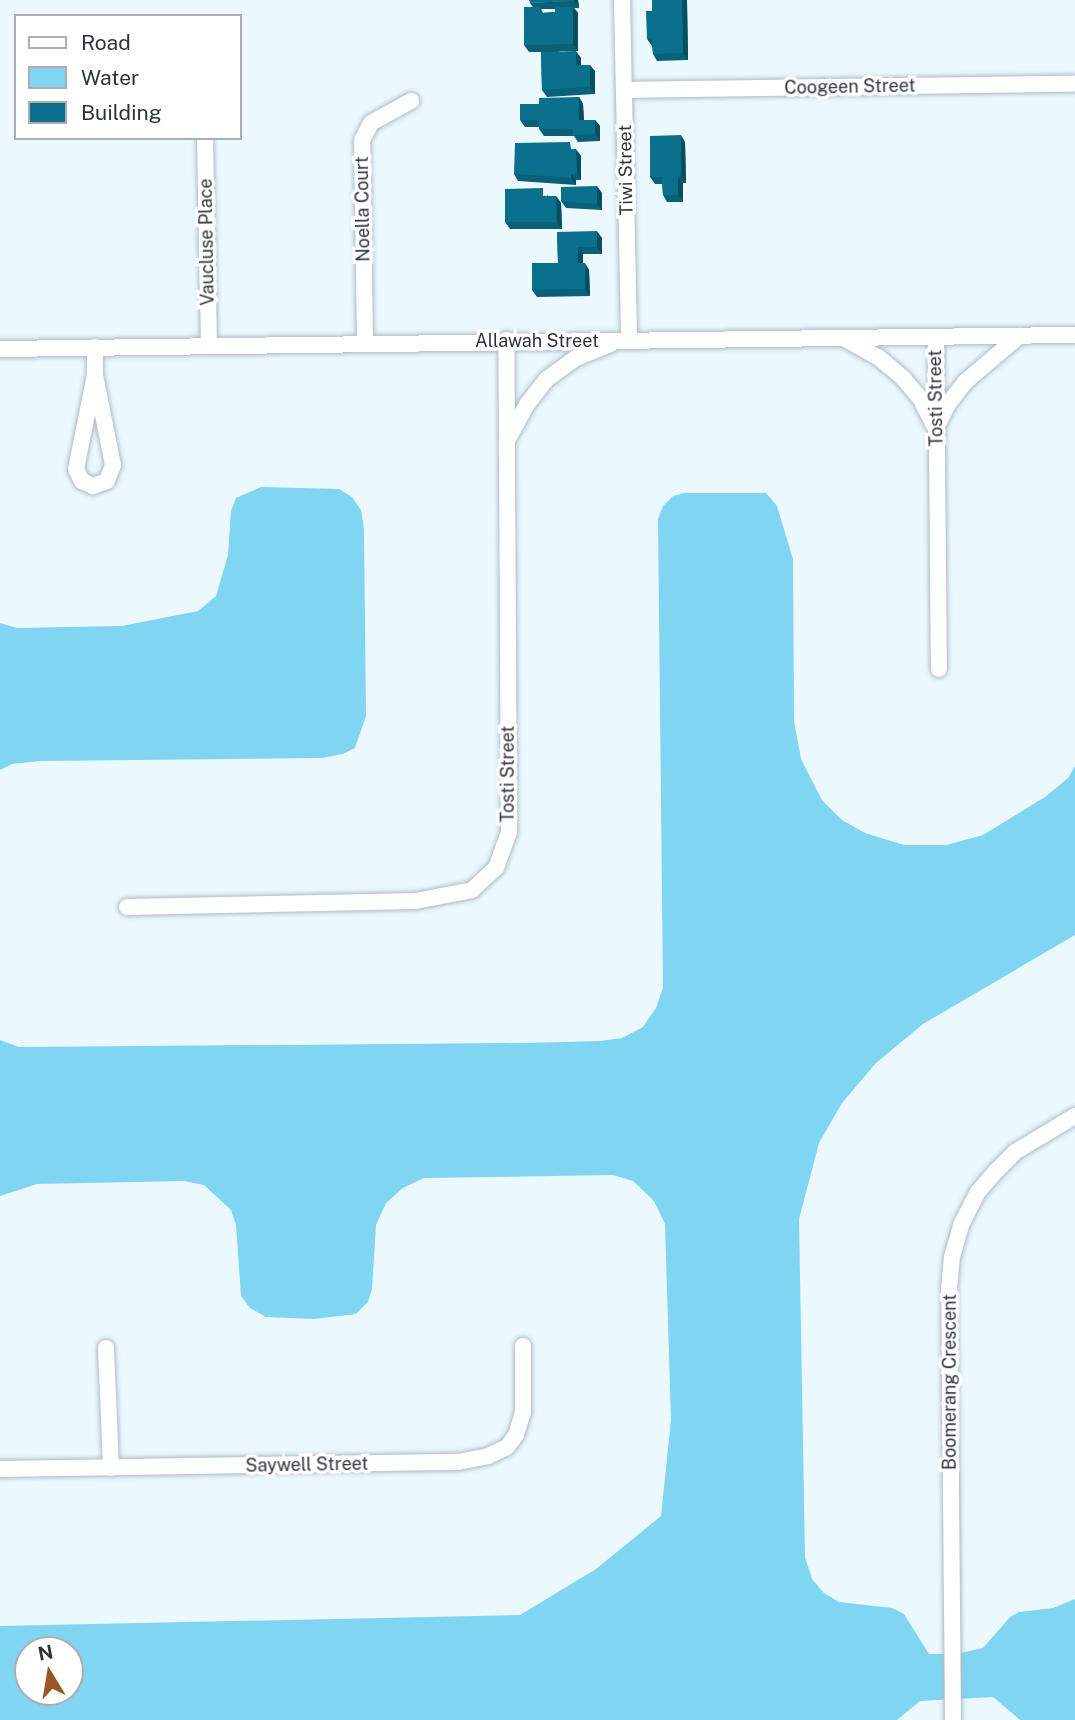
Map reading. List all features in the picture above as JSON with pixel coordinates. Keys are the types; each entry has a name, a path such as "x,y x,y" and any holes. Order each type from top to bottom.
{"street":[{"name":"Tiwi Street","path":"622,0 625,90 624,341"},
{"name":"Coogeen Street","path":"625,90 1075,84"},
{"name":"Noella Court","path":"365,343 362,140 371,122 411,101"},
{"name":"Vaucluse Place","path":"205,140 209,345"},
{"name":"Allawah Street","path":"0,349 1075,335"},
{"path":"937,435 942,416 960,388 981,366 1019,336"},
{"name":"Tosti Street","path":"936,337 939,669"},
{"path":"843,338 878,357 903,379 920,398 937,435"},
{"name":"Tosti Street","path":"127,907 416,901 472,890 496,868 509,833 506,341"},
{"path":"507,441 528,403 547,379 576,358 624,341"},
{"path":"95,347 95,375 113,466 107,481 93,486 80,480 76,467 95,375"},
{"name":"Boomerang Crescent","path":"953,1720 949,1302 952,1257 962,1223 977,1194 997,1170 1015,1152 1075,1116"},
{"name":"Saywell Street","path":"0,1469 458,1462 488,1457 507,1447 516,1435 523,1412 523,1346"},
{"path":"106,1348 111,1468"}],"water":[{"path":"261,487 339,489 352,497 361,510 364,529 366,716 355,748 343,754 322,758 40,761 12,764 0,770 0,623 17,628 122,626 198,611 216,596 228,555 231,511 236,498"},
{"path":"684,493 766,493 777,506 793,559 794,721 801,759 822,800 842,820 865,833 904,845 946,845 983,835 1045,797 1068,778 1075,766 1075,935 923,1024 876,1063 842,1103 819,1143 799,1219 805,1557 812,1579 824,1593 839,1602 892,1608 904,1614 929,1654 956,1654 983,1648 1010,1617 1019,1612 1053,1608 1075,1599 1075,1720 1020,1720 993,1697 920,1701 897,1720 0,1720 0,1626 520,1615 596,1569 661,1516 671,1420 665,1224 654,1201 633,1181 613,1175 424,1178 403,1188 386,1203 376,1225 372,1289 368,1302 356,1314 314,1319 266,1317 250,1308 241,1296 236,1225 231,1210 204,1185 184,1181 37,1184 0,1196 0,1040 19,1047 524,1043 600,1041 622,1038 643,1027 656,1008 663,988 658,519 663,506 673,496"}],"building":[{"path":"529,0 574,0 574,1 530,3"},
{"path":"652,0 682,0 683,53 653,54 652,38 647,39 646,11 652,11"},
{"path":"524,7 540,7 540,13 555,12 555,7 573,7 573,44 524,45"},
{"path":"576,51 576,65 590,65 590,87 542,90 541,52"},
{"path":"579,97 579,120 595,120 595,134 573,135 573,129 539,129 539,120 520,120 520,104 539,104 539,98"},
{"path":"681,135 678,195 663,195 662,177 650,177 650,136"},
{"path":"570,142 571,149 576,149 577,173 571,174 571,178 514,174 515,143"},
{"path":"597,186 597,204 561,201 561,187"},
{"path":"543,188 543,196 556,196 557,222 505,222 505,189"},
{"path":"597,231 597,247 578,247 578,263 585,263 585,289 532,290 532,263 558,263 557,232"}]}
